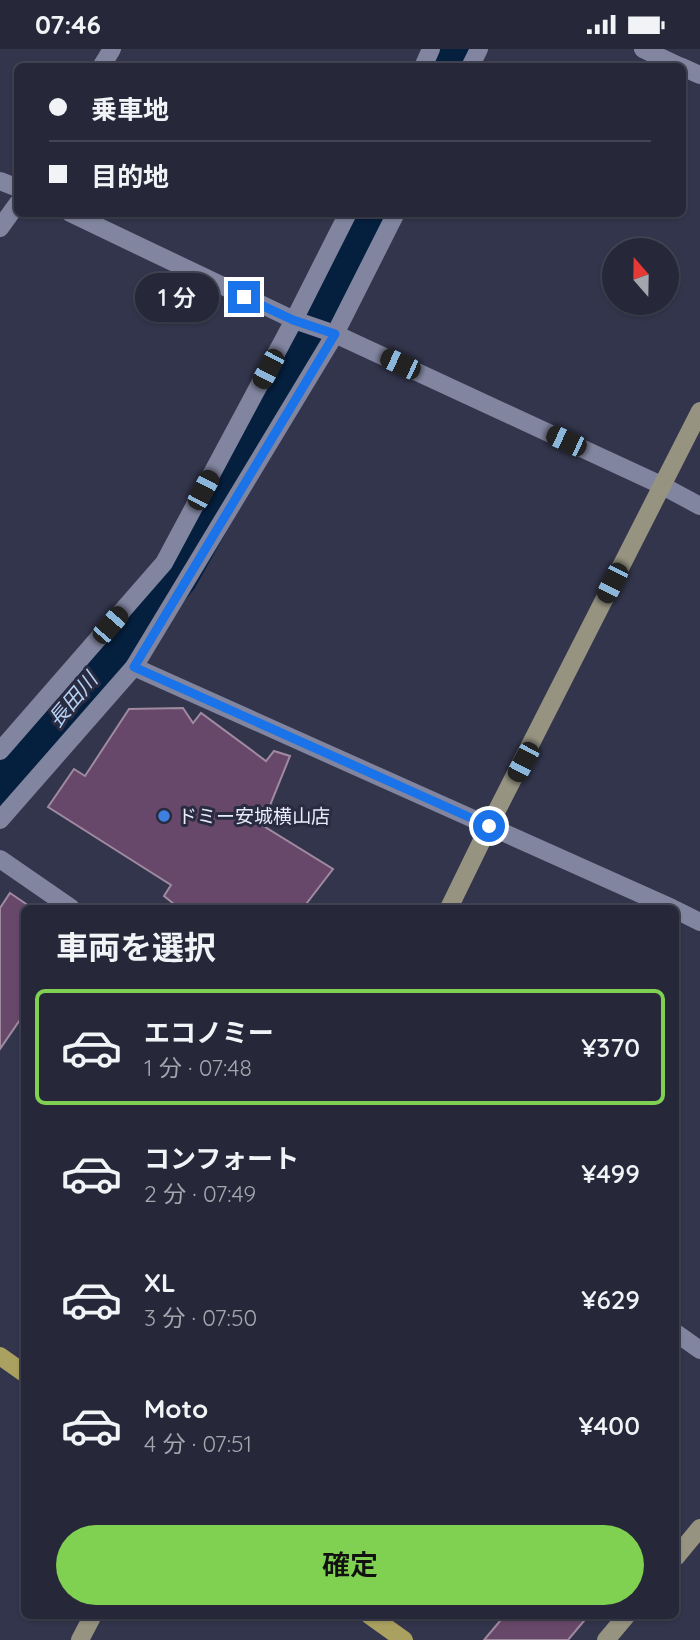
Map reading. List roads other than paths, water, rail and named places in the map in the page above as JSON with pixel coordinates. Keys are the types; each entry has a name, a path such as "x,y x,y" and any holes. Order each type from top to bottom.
{"main road":[{"path":"0,1356 21,1371"},
{"path":"375,1619 404,1640"}],"street":[{"path":"649,57 669,63"},
{"path":"0,228 14,209"},
{"path":"78,217 299,322 331,333 661,485 700,506"},
{"path":"0,751 164,563 299,322 346,217"},
{"path":"0,820 134,667 331,333 394,217"},
{"path":"450,905 700,411"},
{"path":"134,667 665,905"},
{"path":"0,859 67,905"},
{"path":"679,912 700,922"},
{"path":"679,1335 700,1350"},
{"path":"679,1553 700,1528"},
{"path":"80,1640 91,1619"},
{"path":"606,1640 624,1619"}],"waterway":[{"name":"長田川","path":"450,63 457,49"},
{"name":"長田川","path":"0,786 177,577 297,362 331,308 372,217"}],"place":[{"name":"ドミー安城横山店","path":"164,816"}]}
